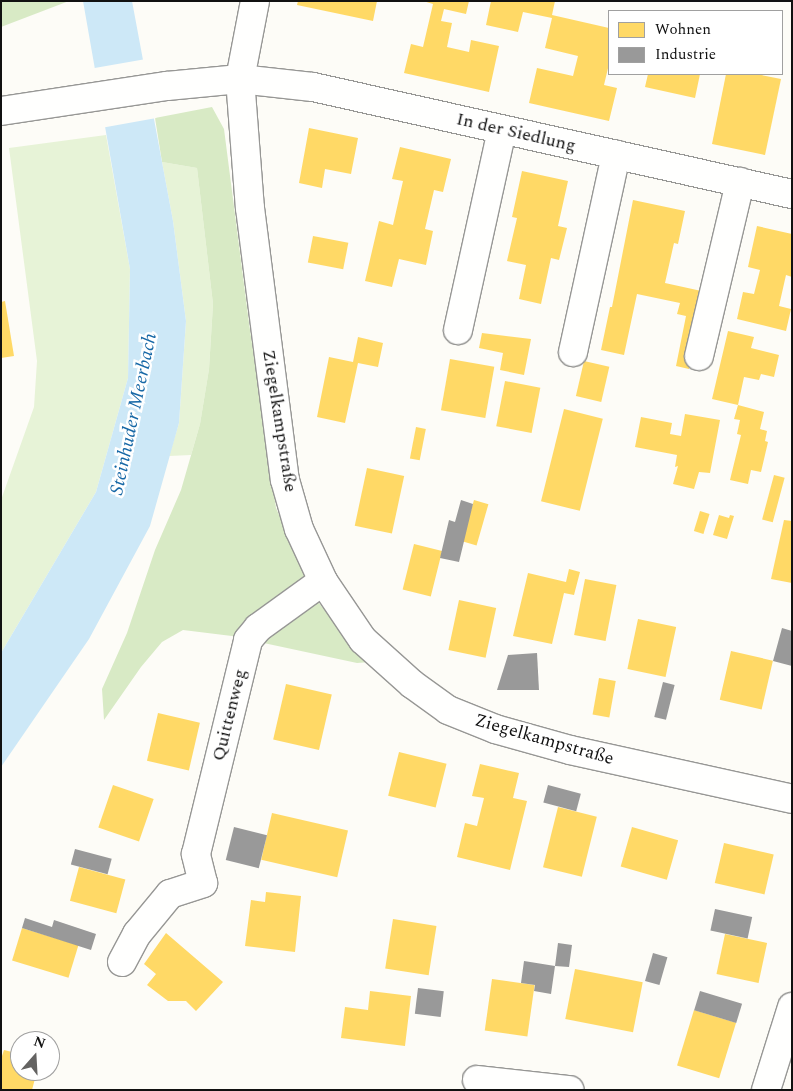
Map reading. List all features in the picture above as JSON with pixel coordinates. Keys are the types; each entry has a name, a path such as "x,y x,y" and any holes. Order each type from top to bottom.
{"street":[{"name":"Ziegelkampstraße","path":"255,1 240,79 250,208 285,480 299,530 323,581 363,640 412,684 448,710 495,729 570,750 792,799"},
{"path":"1,110 167,86 240,79"},
{"name":"In der Siedlung","path":"240,79 312,88 792,194"},
{"path":"458,330 502,130"},
{"path":"573,352 616,155"},
{"path":"700,356 740,182"},
{"name":"Quittenweg","path":"122,962 137,934 170,894 203,883 196,854 248,640 258,628 323,581"},
{"path":"766,1090 792,1007"},
{"path":"477,1080 569,1090"}],"green space":[{"path":"1,1 69,1 1,27"},
{"path":"212,107 224,129 249,323 276,508 306,576 304,582 240,637 183,630 162,642 141,667 104,720 102,689 127,633 155,550 181,490 200,424 209,369 213,304 197,168 162,162 155,118"},
{"path":"106,135 130,269 128,378 96,492 1,653 1,500 34,407 37,361 9,148"},
{"path":"162,162 197,168 213,304 209,369 200,424 191,455 169,456 179,423 186,321 173,221"},
{"path":"318,602 370,662 357,663 259,642"}],"water":[{"name":"Steinhuder Meerbach","path":"83,1 132,1 173,221 186,321 179,423 150,526 89,639 1,767 1,653 96,492 128,378 130,269"}],"pier":[{"path":"146,59 156,118 102,128 92,69"}],"building: Wohnen":[{"path":"298,1 377,1 373,21 297,5"},
{"path":"423,1 469,1 466,14 444,9 441,21 452,23 447,47 469,52 471,40 499,46 489,92 404,73 411,44 423,47 433,4"},
{"path":"491,1 555,1 552,15 608,28 608,68 604,85 617,88 609,121 529,103 537,68 573,76 578,56 545,48 552,18 523,12 518,32 486,25"},
{"path":"648,75 700,75 695,98 645,87"},
{"path":"726,75 761,75 781,79 765,155 712,144"},
{"path":"309,128 358,138 351,174 325,169 322,188 299,183"},
{"path":"400,147 451,159 443,192 434,190 425,229 433,231 426,265 399,259 392,287 365,281 379,221 393,225 403,181 392,179"},
{"path":"522,171 568,181 558,226 567,228 559,260 551,258 541,304 519,299 526,265 507,261 517,218 512,217"},
{"path":"633,200 685,211 678,244 674,243 665,283 706,292 689,369 676,366 686,316 677,314 680,303 637,294 624,355 601,350 610,307 612,307"},
{"path":"757,226 792,234 792,277 786,275 779,306 791,309 786,331 737,319 743,292 754,294 760,270 748,267"},
{"path":"313,236 348,243 343,269 308,263"},
{"path":"5,301 14,356 1,358 1,302"},
{"path":"728,331 754,337 751,348 779,355 774,377 761,374 759,380 744,377 738,405 712,399"},
{"path":"482,333 531,339 524,375 500,370 503,353 479,348"},
{"path":"358,337 383,343 378,367 358,363 345,423 317,417 329,357 353,362"},
{"path":"450,359 494,367 485,418 441,410"},
{"path":"584,361 609,367 601,402 576,396"},
{"path":"505,381 540,388 532,433 496,426"},
{"path":"738,405 764,412 760,429 767,431 765,441 768,442 761,472 751,470 748,484 730,480 741,435 737,434 740,420 734,419"},
{"path":"564,409 603,419 580,511 541,501"},
{"path":"685,414 720,420 710,473 699,472 694,489 673,484 678,466 675,467 677,455 635,447 641,417 672,423 670,434 681,436"},
{"path":"416,427 426,429 420,460 410,458"},
{"path":"367,468 404,476 392,534 355,526"},
{"path":"774,475 785,478 773,522 762,519"},
{"path":"474,500 488,504 477,545 462,541"},
{"path":"700,511 710,514 703,534 694,531"},
{"path":"719,515 729,518 730,515 734,516 727,539 713,535"},
{"path":"784,520 792,521 792,583 771,579"},
{"path":"414,544 442,551 431,597 403,590"},
{"path":"569,569 580,572 574,595 564,593 552,644 513,636 528,573 566,582"},
{"path":"585,579 616,585 606,641 574,635"},
{"path":"459,600 496,608 486,658 448,650"},
{"path":"638,619 676,627 666,677 627,669"},
{"path":"731,651 773,661 762,709 720,700"},
{"path":"599,678 616,681 609,717 593,714"},
{"path":"286,684 332,695 319,750 273,740"},
{"path":"158,713 200,723 189,770 147,761"},
{"path":"399,752 447,764 436,808 388,796"},
{"path":"480,764 519,773 513,798 527,801 510,870 457,857 465,823 477,826 484,798 472,796"},
{"path":"113,785 154,799 139,842 98,828"},
{"path":"558,807 597,817 582,877 543,867"},
{"path":"272,813 348,831 337,877 261,860"},
{"path":"632,827 678,840 667,880 621,866"},
{"path":"724,843 774,854 764,894 715,883"},
{"path":"79,867 125,879 116,913 70,901"},
{"path":"266,892 301,896 295,952 245,946 251,900 265,902"},
{"path":"393,919 436,926 429,975 385,968"},
{"path":"22,928 78,945 68,978 12,961"},
{"path":"166,933 223,982 196,1011 186,1001 168,1001 147,985 156,974 144,964"},
{"path":"725,934 767,943 759,983 716,974"},
{"path":"575,969 643,982 633,1032 565,1019"},
{"path":"492,979 535,985 527,1036 485,1030"},
{"path":"370,991 411,996 405,1046 341,1038 345,1007 368,1010"},
{"path":"694,1010 736,1023 719,1078 677,1065"},
{"path":"4,1050 10,1052 10,1081 34,1081 32,1090 1,1090 1,1059"}],"building: Industrie":[{"path":"461,500 473,504 459,562 440,558 449,520 455,522"},
{"path":"782,628 792,631 792,666 773,661"},
{"path":"537,653 539,690 497,690 508,655"},
{"path":"663,682 675,685 666,720 654,717"},
{"path":"548,785 581,794 576,811 543,802"},
{"path":"234,827 267,835 259,868 226,860"},
{"path":"75,849 112,859 108,874 71,864"},
{"path":"715,909 752,917 748,938 710,931"},
{"path":"25,918 52,927 54,920 96,934 91,950 22,928"},
{"path":"558,943 572,945 569,967 555,966"},
{"path":"653,953 667,957 659,985 645,981"},
{"path":"524,961 555,966 551,994 534,991 535,985 521,983"},
{"path":"418,988 444,991 441,1017 415,1014"},
{"path":"700,991 742,1004 736,1023 694,1010"}]}
